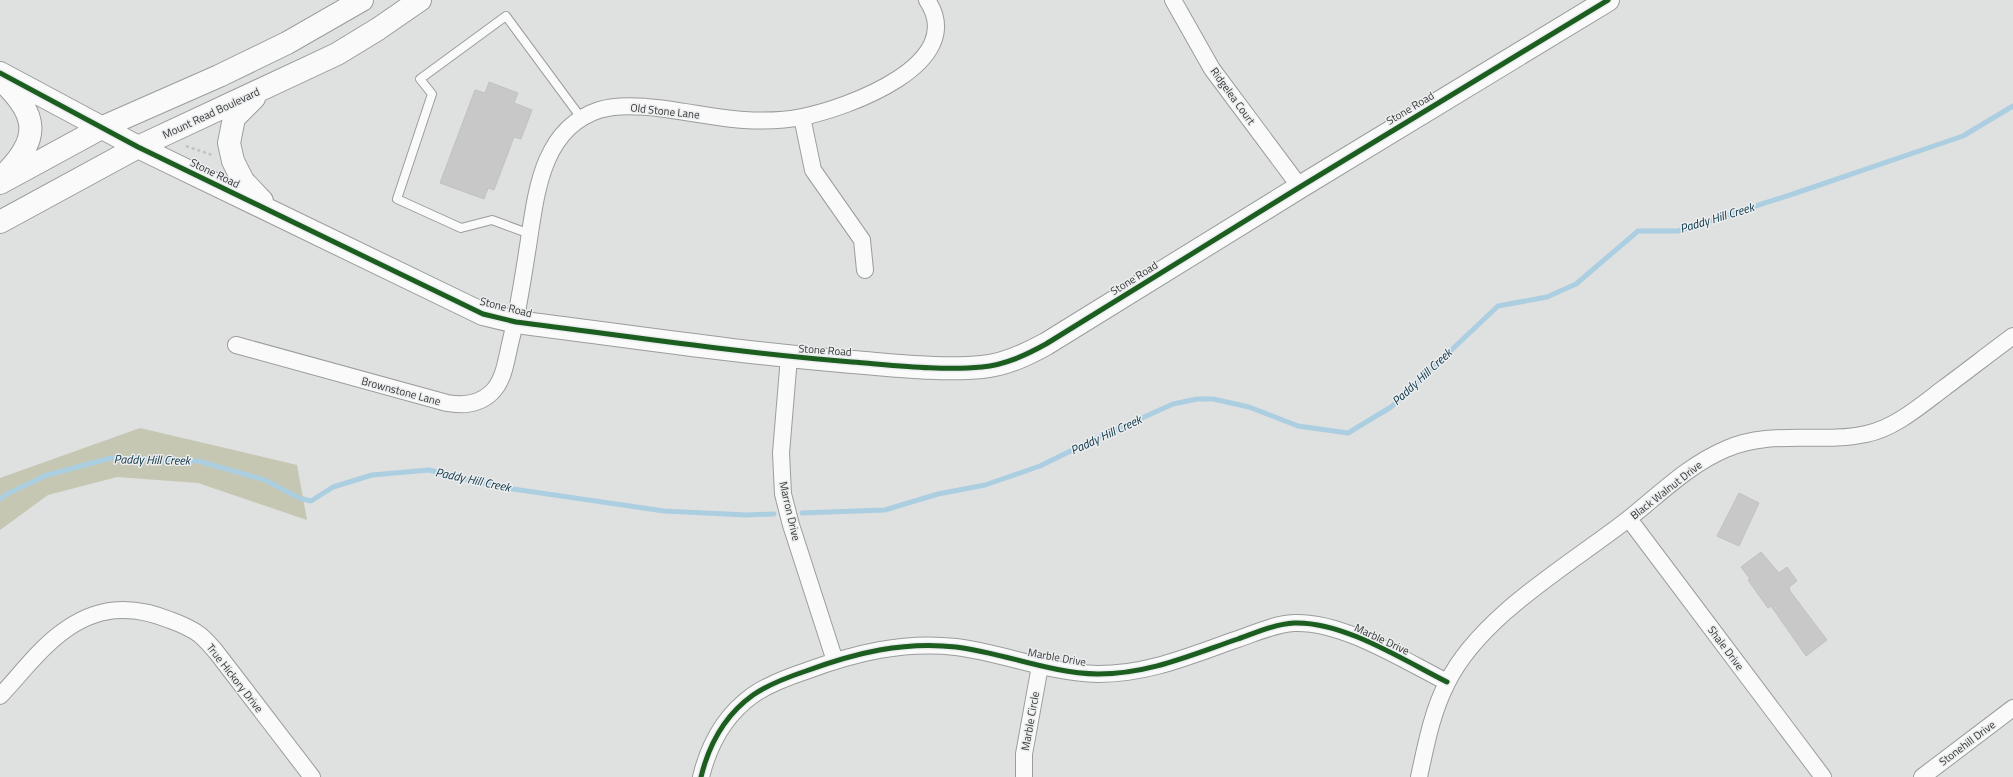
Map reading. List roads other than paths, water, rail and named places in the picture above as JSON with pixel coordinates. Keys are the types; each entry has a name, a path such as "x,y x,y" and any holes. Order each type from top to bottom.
{"street":[{"path":"0,183 103,127 287,43 362,0"},
{"name":"Mount Read Boulevard","path":"0,222 138,147 338,54 420,0"},
{"name":"Old Stone Lane","path":"516,322 539,180 544,164 553,148 564,134 582,119 600,110 635,107 742,120 761,120 802,117 845,104 872,93 893,82 923,58 932,48 936,35 936,21 932,8 927,0"},
{"name":"Ridgelea Court","path":"1173,0 1212,69 1300,187"},
{"name":"Stone Road","path":"0,73 138,147 483,314 516,322 789,357 961,368 982,367 1005,363 1023,357 1608,0"},
{"path":"0,79 21,102 31,124 28,146 0,178"},
{"path":"267,87 234,118 229,143 233,161 243,181 274,213"},
{"path":"802,117 813,170 862,240 865,270"},
{"name":"Brownstone Lane","path":"236,345 447,403 469,404 485,398 497,386 504,369 516,322"},
{"name":"Black Walnut Drive","path":"1419,777 1426,743 1447,682 1469,650 1494,621 1527,594 1628,519 1684,473 1706,458 1727,448 1750,442 1772,438 1844,437 1867,434 1886,428 1918,407 2013,336"},
{"name":"Marron Drive","path":"789,357 781,453 783,494 789,519 835,660"},
{"name":"Shale Drive","path":"1628,519 1824,777"},
{"name":"True Hickory Drive","path":"0,696 45,647 75,623 102,612 137,610 154,613 187,626 201,636 217,652 312,777"},
{"name":"Marble Drive","path":"701,777 706,758 714,739 739,707 753,695 772,684 835,660 892,647 928,645 957,647 995,654 1040,666 1096,674 1135,672 1163,666 1251,634 1292,623 1311,624 1354,636 1447,682"},
{"name":"Marble Circle","path":"1024,777 1024,754 1040,666"},
{"name":"Stonehill Drive","path":"1922,777 2013,708"}],"lane":[{"path":"530,234 492,220 462,228 397,199 432,94 420,79 506,16 582,119"}],"waterway":[{"name":"Paddy Hill Creek","path":"802,513 885,510 938,494 985,485 1040,466 1095,439 1173,404 1197,399 1213,399 1249,407 1298,426 1348,433 1391,407 1498,306 1547,297 1576,284 1638,231 1678,231 1796,193 1963,136 2013,106"},
{"name":"Paddy Hill Creek","path":"0,499 7,494 47,475 111,458 198,461 265,480 299,498 311,501 333,487 372,475 429,470 500,487 664,511 746,515 774,514"}]}
